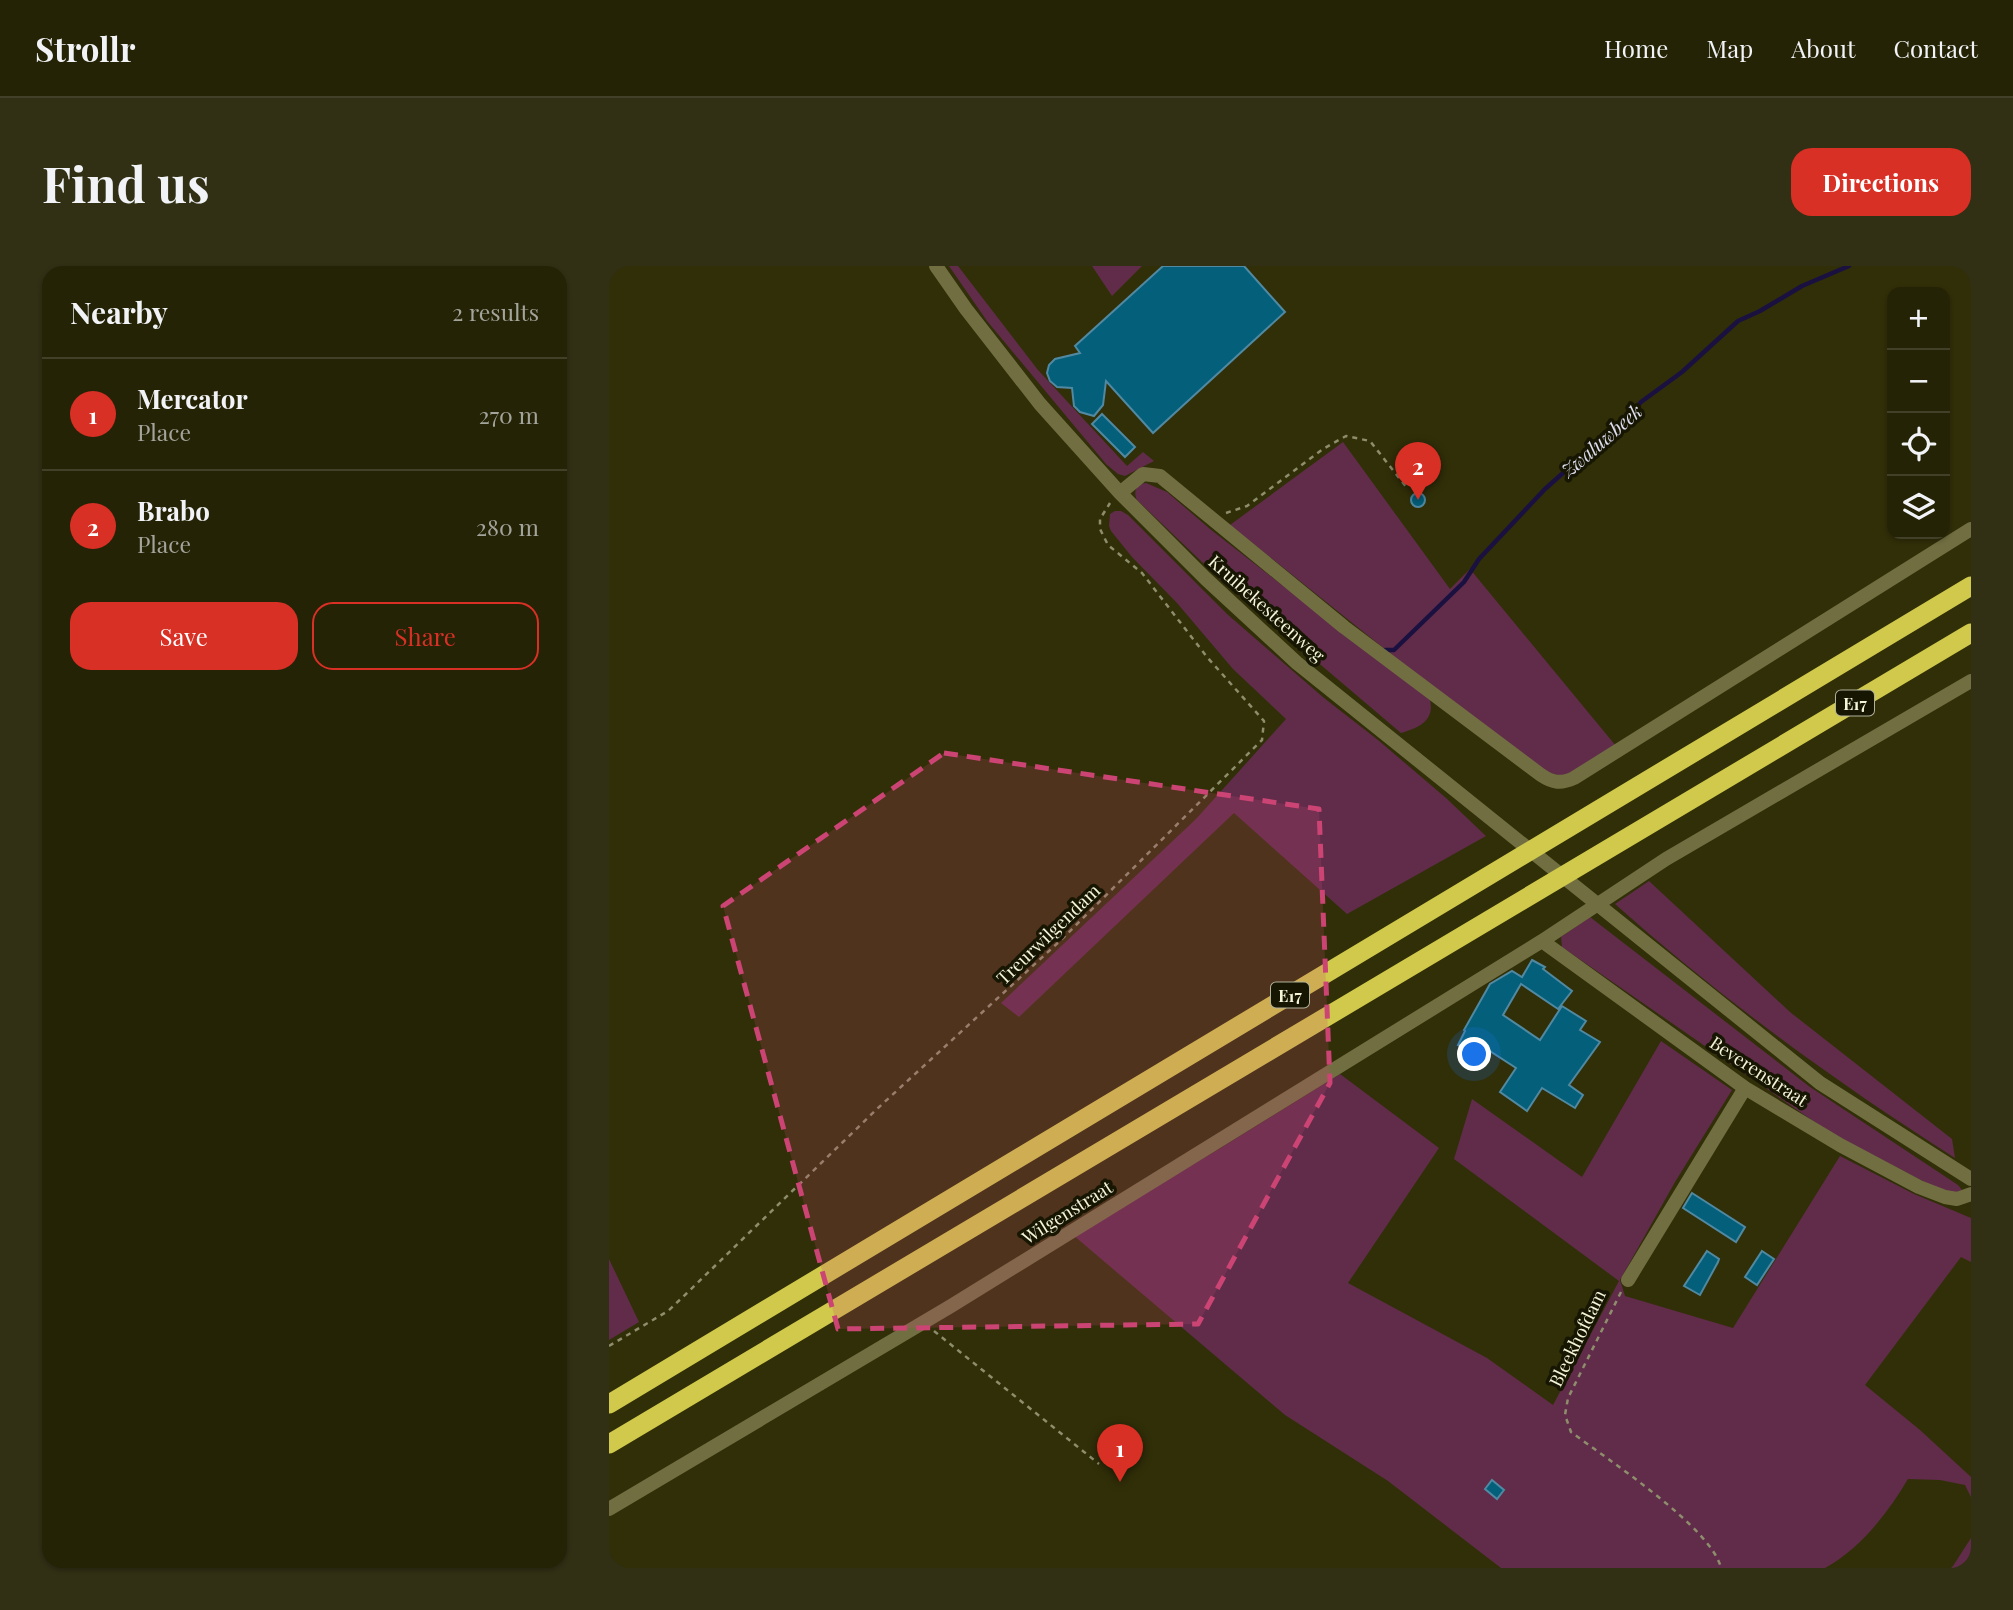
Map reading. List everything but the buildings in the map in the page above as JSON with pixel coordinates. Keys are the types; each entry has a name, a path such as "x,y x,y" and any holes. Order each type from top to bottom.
{"highway":[{"name":"E17","path":"609,1404 1971,586"},
{"name":"E17","path":"609,1444 1971,633"}],"street":[{"name":"Kruibekesteenweg","path":"936,266 1040,404 1120,493 1206,579 1297,663 1625,925"},
{"path":"1120,493 1143,474 1160,476 1355,636 1551,782 1574,778 1971,529"},
{"name":"Wilgenstraat","path":"609,1509 923,1322 1542,941 1666,859 1971,681"},
{"name":"Beverenstraat","path":"1625,925 1820,1083 1971,1179"},
{"name":"Beverenstraat","path":"1542,941 1745,1088 1840,1145 1919,1187 1957,1199 1971,1194"},
{"name":"Bleekhofdam","path":"1628,1280 1745,1088"}],"path":[{"path":"1210,519 1247,506 1323,449 1346,436 1370,441 1407,488"},
{"name":"Treurwilgendam","path":"609,1346 668,1311 878,1108 1061,940 1262,740 1265,721 1207,657 1142,573 1108,545 1103,537 1100,519 1120,493"},
{"name":"Bleekhofdam","path":"1628,1280 1568,1398 1565,1415 1571,1432 1678,1512 1718,1556 1721,1568"},
{"path":"923,1322 1099,1464"}],"highlighted area":[{"path":"944,753 1319,809 1330,1083 1198,1324 838,1329 723,906"}],"shaded area":[{"path":"949,266 958,266 1038,370 1127,466 1143,452 1154,461 1125,476 1106,464 987,321"},
{"path":"1092,266 1142,266 1112,296"},
{"path":"1343,442 1450,589 1470,569 1616,746 1567,777 1549,773 1396,658 1230,525"},
{"path":"1146,483 1167,492 1210,529 1430,700 1428,718 1419,726 1401,733 1223,582 1137,500 1135,493 1139,484"},
{"path":"1115,511 1128,515 1227,614 1446,798 1486,836 1347,914 1234,813 1019,1017 1001,1003 1196,819 1286,719 1233,669 1177,603 1132,557 1109,526 1110,514"},
{"path":"1649,881 1790,1012 1952,1139 1955,1158 1866,1099 1737,1006 1615,904"},
{"path":"1590,917 1810,1087 1962,1190 1951,1194 1934,1187 1829,1132 1562,947 1561,937"},
{"path":"1661,1041 1732,1090 1675,1182 1620,1280 1625,1296 1733,1328 1840,1156 1914,1194 1971,1218 1971,1262 1961,1257 1865,1385 1971,1477 1971,1497 1965,1485 1940,1480 1908,1479 1862,1540 1825,1568 1501,1568 1388,1481 1285,1415 1073,1235 1340,1074 1439,1148 1348,1283 1487,1358 1553,1405 1619,1281 1454,1159 1472,1099 1582,1177"},
{"path":"609,1259 639,1322 609,1340"},
{"path":"1971,1538 1971,1568 1951,1568 1953,1566"}],"waterway":[{"name":"Zwaluwbeek","path":"1385,650 1394,650 1464,582 1479,559 1545,489 1572,465 1602,444 1641,402 1682,372 1738,321 1802,286 1849,266"}],"place":[{"name":"Brabo","path":"1418,500"},
{"name":"Mercator","path":"1120,1482"}]}
